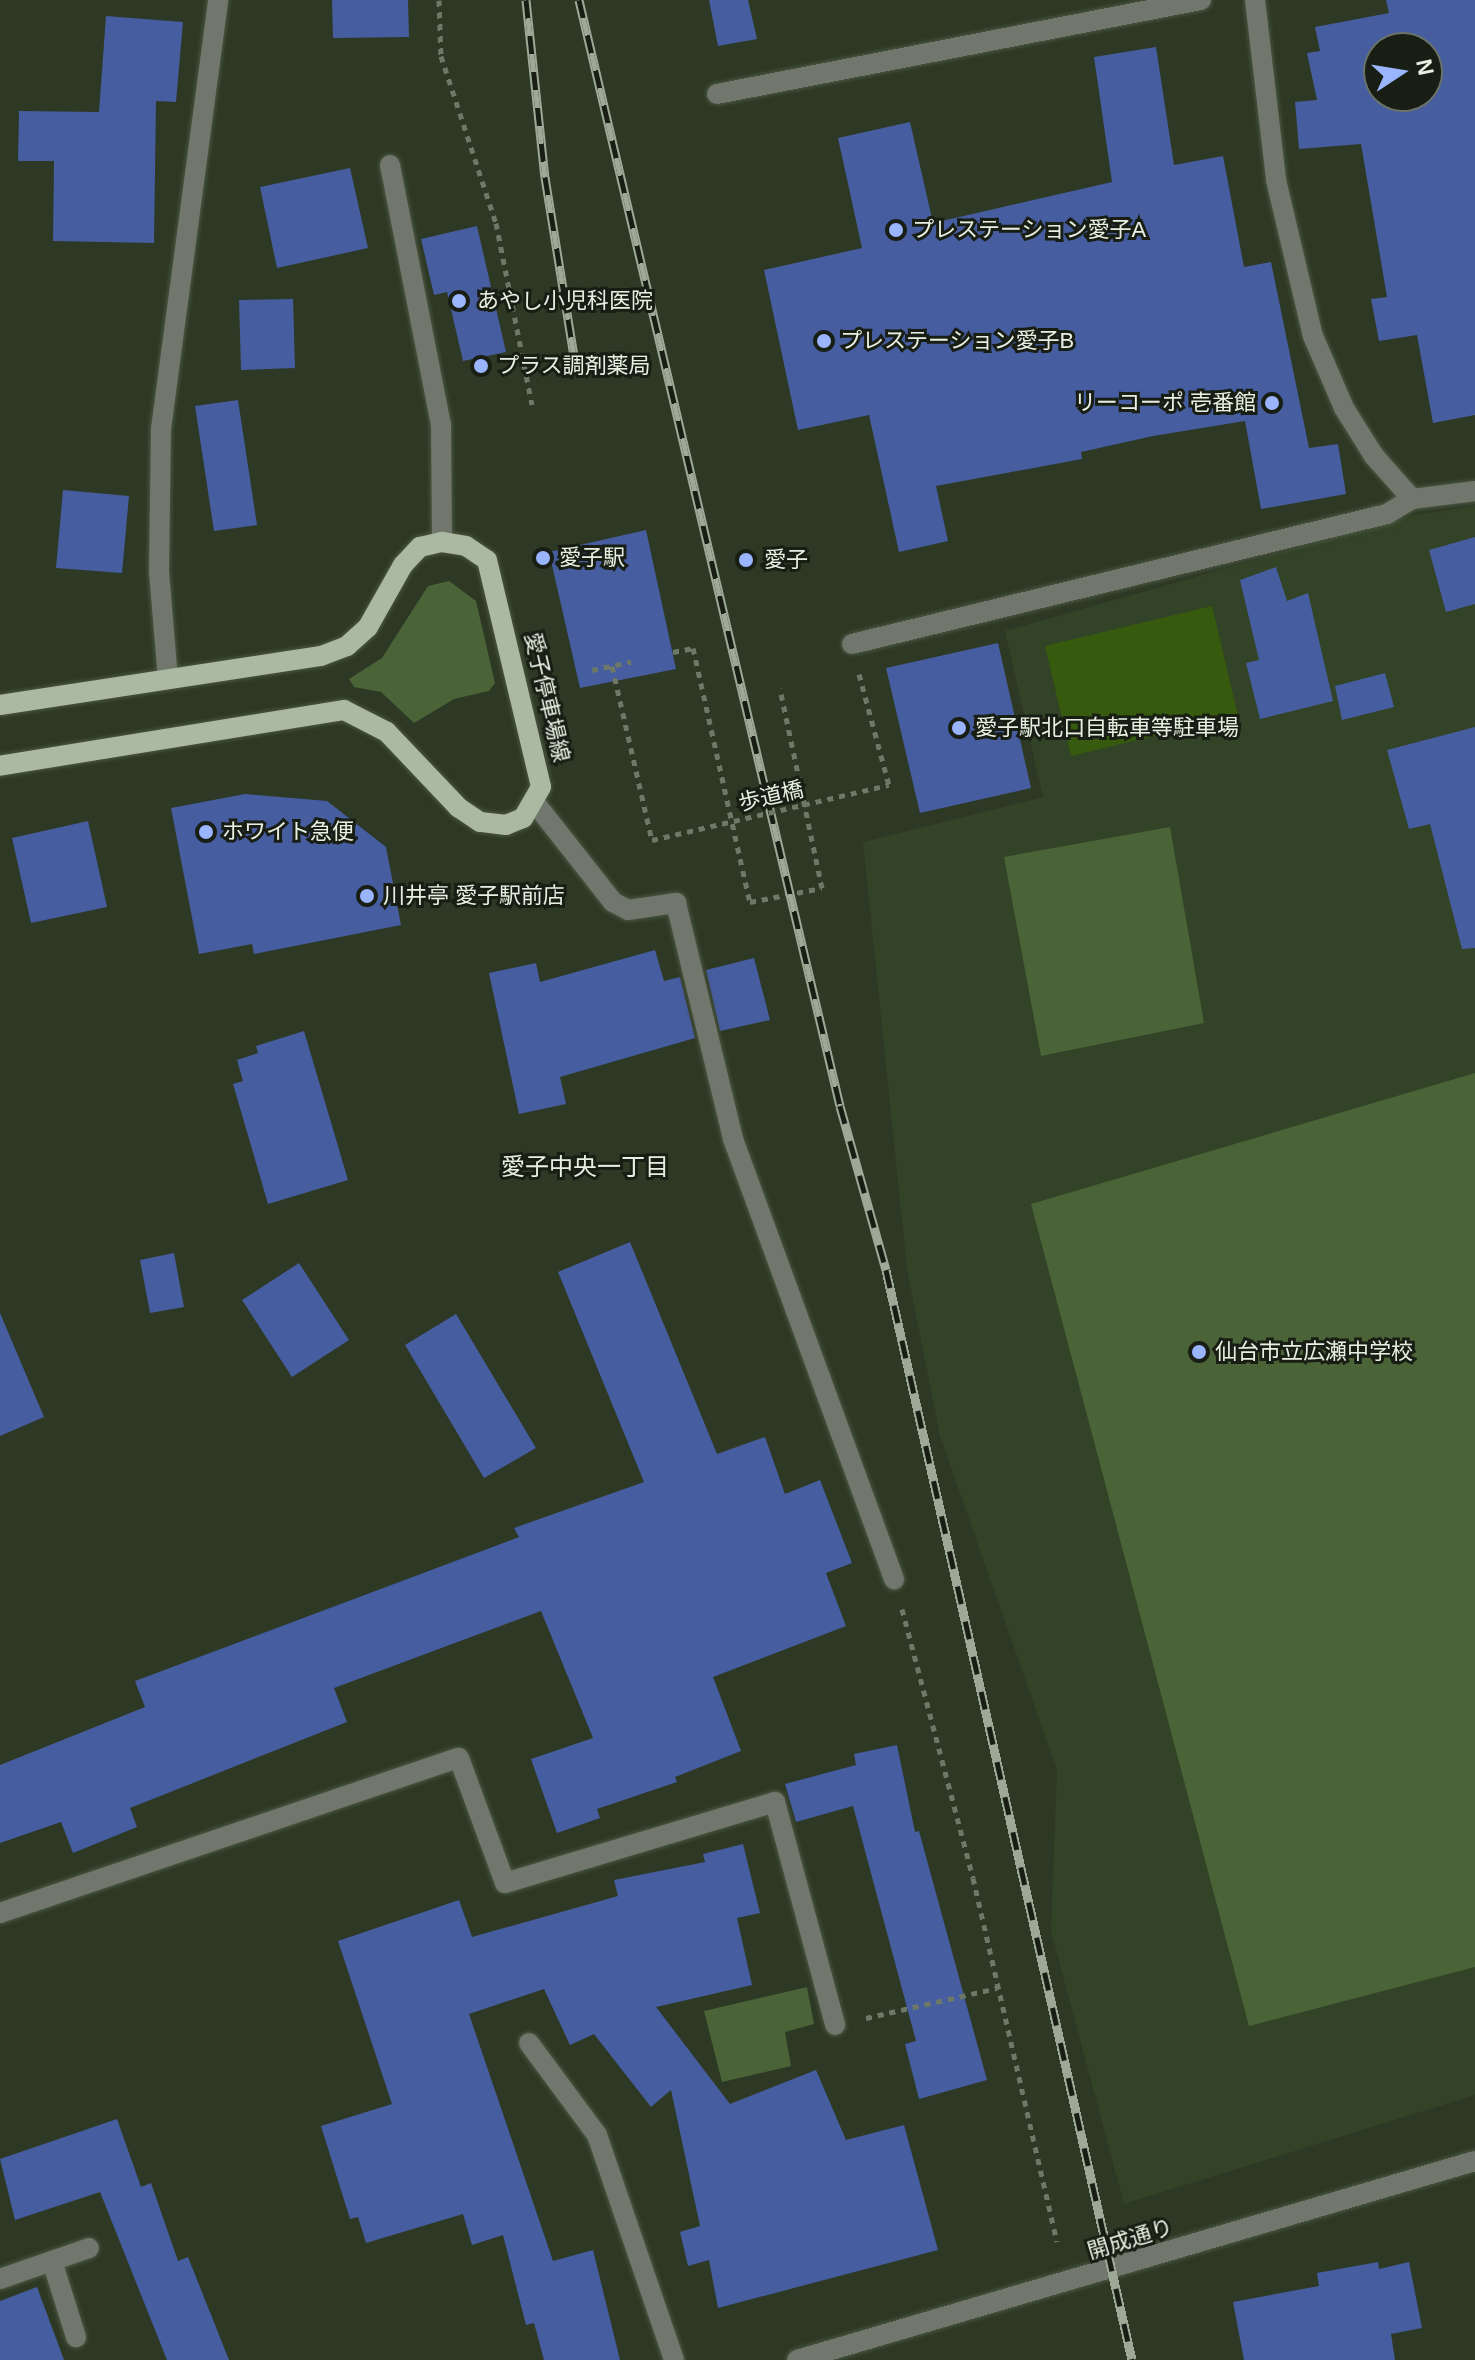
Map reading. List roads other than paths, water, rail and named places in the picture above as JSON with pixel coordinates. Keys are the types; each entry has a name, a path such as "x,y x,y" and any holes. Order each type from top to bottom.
{"main road":[{"path":"0,705 321,656 347,646 368,627 403,565 420,547 442,542"},
{"name":"愛子停車場線","path":"442,542 466,546 487,560 497,585 540,768 535,803"},
{"path":"0,766 344,710 387,732 459,808 480,822 506,825 523,818 535,803"}],"street":[{"path":"717,94 1201,0"},
{"path":"1255,0 1276,180 1313,336 1344,408 1374,456 1412,499"},
{"path":"168,679 159,571 161,429 212,1"},
{"path":"390,165 441,424 442,542"},
{"path":"852,644 1387,514 1412,499 1475,491"},
{"path":"535,803 613,902 628,910 676,903 733,1139 894,1580"},
{"path":"0,1913 459,1758 505,1883 775,1802 835,2025"},
{"path":"529,2043 597,2135 674,2360"},
{"name":"開成通り","path":"797,2360 1475,2161"},
{"path":"0,2279 89,2248"},
{"path":"52,2261 76,2337"}],"railway":[{"path":"526,0 545,177 575,363"},
{"path":"579,0 840,1106 886,1270 1132,2360"}],"place":[{"name":"プレステーション愛子A","path":"896,230"},
{"name":"あやし小児科医院","path":"459,301"},
{"name":"プレステーション愛子B","path":"824,341"},
{"name":"プラス調剤薬局","path":"481,366"},
{"name":"リーコーポ 壱番館","path":"1272,403"},
{"name":"愛子駅","path":"543,558"},
{"name":"愛子","path":"746,560"},
{"name":"愛子駅北口自転車等駐車場","path":"959,728"},
{"name":"ホワイト急便","path":"206,832"},
{"name":"川井亭 愛子駅前店","path":"367,896"},
{"name":"仙台市立広瀬中学校","path":"1199,1352"}],"district":[{"name":"愛子中央一丁目","path":"585,1167"}]}
